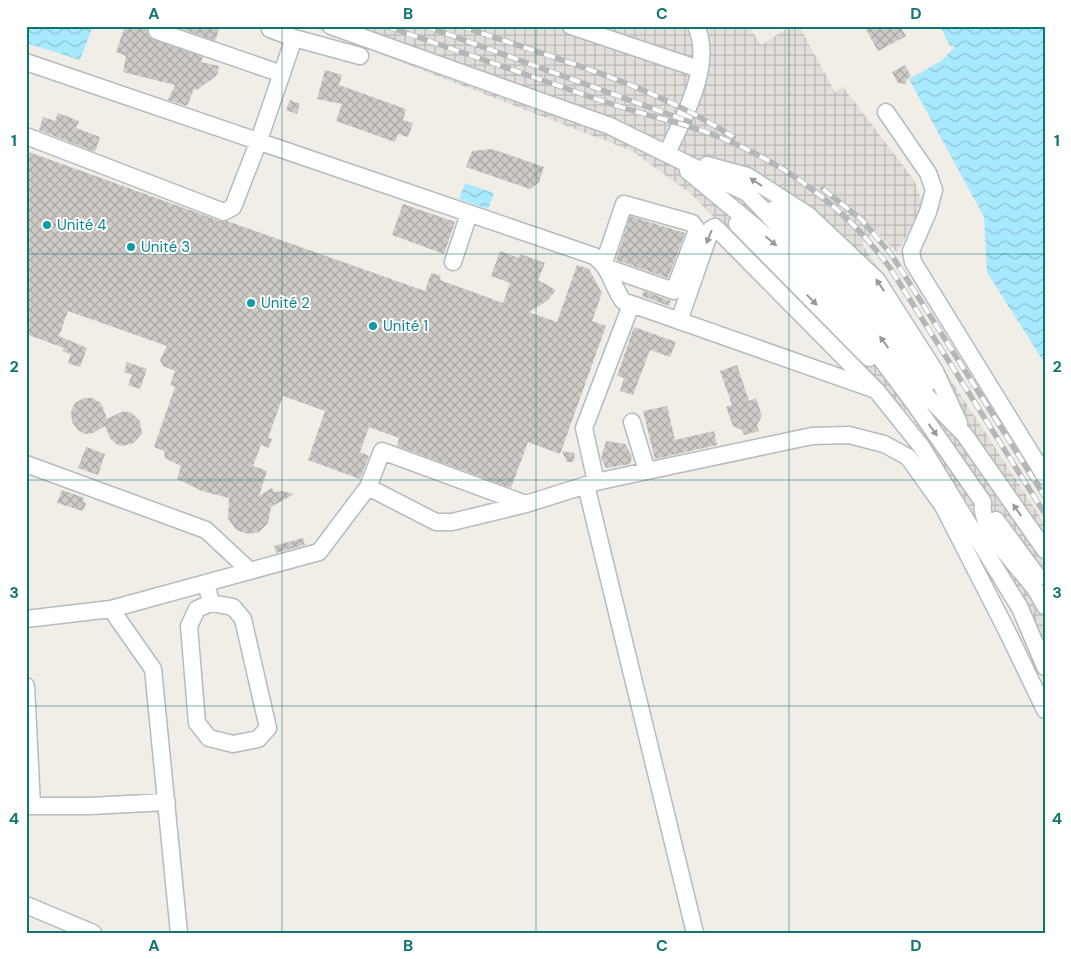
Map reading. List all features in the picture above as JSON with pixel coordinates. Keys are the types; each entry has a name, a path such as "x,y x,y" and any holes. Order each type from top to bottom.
{"street":[{"path":"331,26 610,126 747,192 790,239 854,301 915,384 964,434 1045,550"},
{"path":"571,26 699,70"},
{"path":"667,154 692,100 699,70 700,36 696,26"},
{"path":"270,29 294,38 360,56"},
{"path":"157,31 282,74"},
{"path":"26,136 224,212 233,207 258,143 294,38"},
{"path":"26,62 258,143 594,256 606,266 674,291 697,230 692,223 624,204 606,266 613,287 623,301 876,390"},
{"path":"886,112 928,173 934,190 928,212 911,252 913,262 1045,476"},
{"path":"667,154 914,403 1042,582 1045,590"},
{"path":"667,154 747,176 814,222 877,280 935,371 964,434"},
{"path":"453,262 469,214"},
{"path":"679,321 711,229 715,227 876,390 921,446 1020,608 1045,667"},
{"path":"631,305 584,428 591,484 695,933"},
{"path":"632,422 647,471"},
{"path":"368,487 436,522 452,522 526,504 591,484 812,436 849,435 884,444 908,457 943,506 1045,710"},
{"path":"26,619 112,609 319,552 368,487 382,451 526,504"},
{"path":"26,464 206,530 250,571"},
{"path":"983,502 994,505 1045,567"},
{"path":"983,502 981,512 1005,554 1035,587 1045,606"},
{"path":"206,583 211,603"},
{"path":"211,603 233,607 243,619 268,728 258,738 233,744 209,738 197,722 189,626 197,609 211,603"},
{"path":"112,609 153,669 179,933"},
{"path":"26,686 28,688 29,806 88,806 167,802"},
{"path":"26,905 93,933"}],"shaded area":[{"path":"308,26 749,26 761,45 791,26 799,26 835,92 843,87 914,180 923,205 897,253 875,230 862,244 1045,524 1045,645 1008,567 912,417 690,193 632,151"}],"water":[{"path":"26,26 93,26 80,60 26,43"},
{"path":"940,26 1045,26 1045,364 987,272 984,217 909,79 941,61 954,48 953,45 950,46"},
{"path":"465,183 494,193 488,209 459,199"}],"building":[{"path":"125,26 148,26 147,32 150,38 203,57 201,62 219,66 217,75 197,90 194,89 187,106 168,100 175,85 123,72 126,56 116,52"},
{"path":"174,26 220,26 215,41"},
{"path":"864,26 900,26 906,36 878,51"},
{"path":"905,65 911,76 907,79 906,84 898,83 892,72"},
{"path":"325,70 342,75 339,85 406,109 403,120 413,123 408,137 398,134 395,142 336,121 342,104 317,99"},
{"path":"290,100 300,104 297,114 286,110"},
{"path":"58,113 79,121 76,128 100,137 95,152 39,130 43,117 55,121"},
{"path":"492,149 544,167 539,182 530,189 466,167 472,151"},
{"path":"26,151 220,221 227,221 425,291 431,273 441,276 440,280 503,303 510,283 491,276 500,251 519,258 520,254 545,263 538,280 556,290 547,301 529,312 557,322 577,265 589,269 602,293 592,321 606,326 560,454 528,442 511,488 397,446 399,438 369,427 360,452 369,456 360,479 308,460 325,411 283,396 268,438 272,439 269,448 261,445 253,466 267,471 259,496 272,488 274,492 283,491 294,494 271,507 268,523 259,532 248,534 236,530 228,518 229,498 202,491 177,479 181,466 165,458 164,451 154,447 175,387 170,385 175,371 163,366 160,360 167,346 68,311 59,336 87,348 80,367 68,363 71,354 62,351 64,348 26,334"},
{"path":"403,204 455,222 444,254 392,235"},
{"path":"630,216 685,233 668,278 616,260"},
{"path":"644,291 671,301 669,306 642,296"},
{"path":"634,327 676,342 670,357 650,350 633,395 620,391 624,378 617,376"},
{"path":"127,362 147,369 140,389 128,385 132,375 124,372"},
{"path":"737,365 749,401 756,398 762,416 757,425 759,431 744,435 742,430 733,426 726,407 732,405 720,371"},
{"path":"84,398 92,398 101,403 107,419 123,411 132,413 140,421 142,434 134,443 122,446 116,444 110,438 105,426 93,433 85,434 78,430 72,422 71,412 75,403"},
{"path":"667,406 675,440 714,431 717,445 655,459 643,411"},
{"path":"606,441 625,444 632,456 630,464 606,468 601,458"},
{"path":"86,447 105,454 98,475 78,468"},
{"path":"562,451 574,453 575,459 573,462 567,462"},
{"path":"62,490 84,498 83,502 86,503 83,511 57,503"},
{"path":"303,538 305,545 276,553 274,546"}],"railway":[{"path":"386,26 608,103 710,133 772,163 816,192 856,228 890,268 1045,514"},
{"path":"425,26 690,122"},
{"path":"461,26 566,61 635,87 702,118 733,137"},
{"path":"823,189 861,219 891,254 1045,497"}],"place":[{"name":"Unité 4","path":"47,225"},
{"name":"Unité 3","path":"131,247"},
{"name":"Unité 2","path":"251,303"},
{"name":"Unité 1","path":"373,326"}]}
